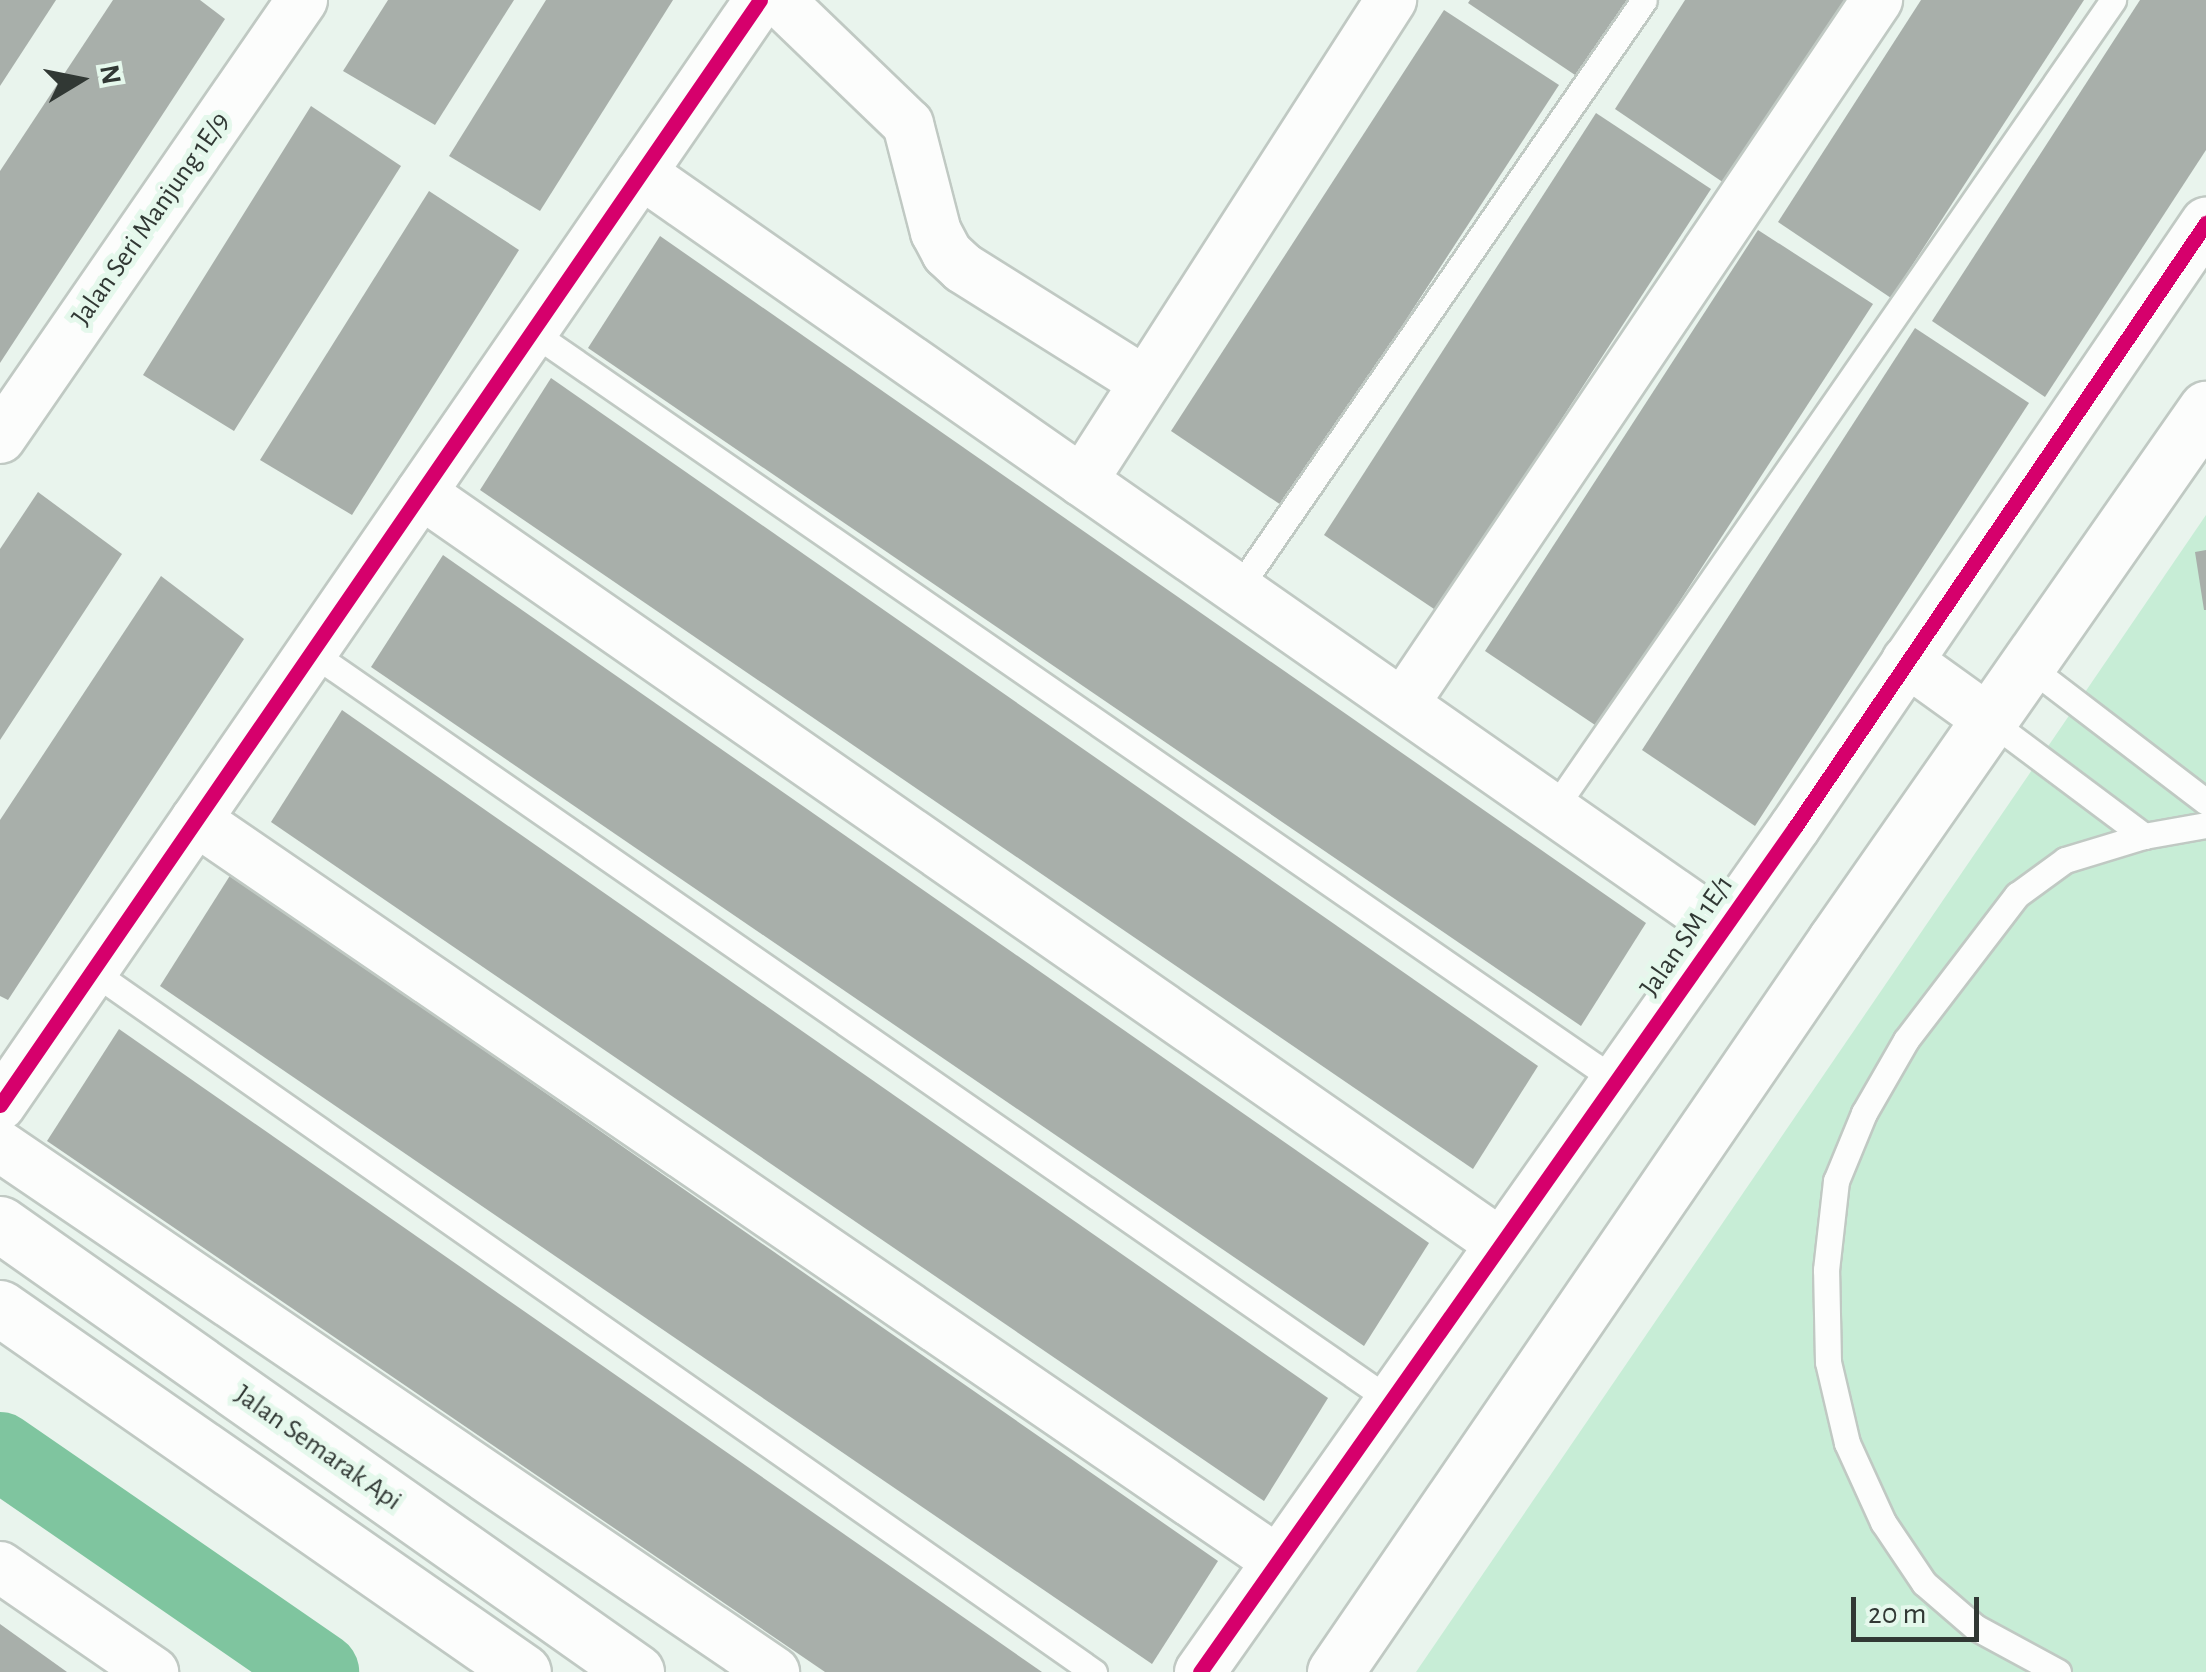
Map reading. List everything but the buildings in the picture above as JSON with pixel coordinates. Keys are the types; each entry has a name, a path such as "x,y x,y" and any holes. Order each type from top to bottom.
{"street":[{"name":"Jalan Seri Manjung 1E/9","path":"0,438 302,0"},
{"path":"0,1104 760,0"},
{"path":"779,0 908,124 936,232 947,253 963,268 1145,382"},
{"path":"1403,704 1878,0"},
{"path":"1082,480 1145,382 1367,8"},
{"path":"641,173 1723,928"},
{"name":"Jalan SM 1E/1","path":"1200,1672 1723,928 2206,223"},
{"path":"1335,1672 2206,410"},
{"path":"421,494 1501,1244"},
{"path":"1908,661 1990,720"},
{"path":"196,820 1278,1561"},
{"path":"0,1146 774,1672"},
{"name":"Jalan Semarak Api","path":"0,1224 636,1672"},
{"path":"0,1308 523,1672"},
{"path":"0,1567 153,1672"}],"lane":[{"path":"1238,589 1644,0"},
{"path":"1553,810 2113,0"},
{"path":"532,332 1616,1080"},
{"path":"311,652 1391,1400"},
{"path":"2027,665 2206,802"},
{"path":"1990,720 2144,836"},
{"path":"2058,1672 1975,1628 1924,1583 1883,1522 1846,1443 1828,1362 1826,1270 1836,1181 1864,1113 1906,1040 2017,896 2065,860 2144,836 2206,825"},
{"path":"92,971 1094,1672"}],"green space":[{"path":"2206,515 2206,1672 1416,1672"}],"waterway":[{"path":"0,1451 320,1672"}],"cycle path":[{"path":"0,1105 760,0"},
{"path":"1200,1672 1795,827 2206,223"}]}
